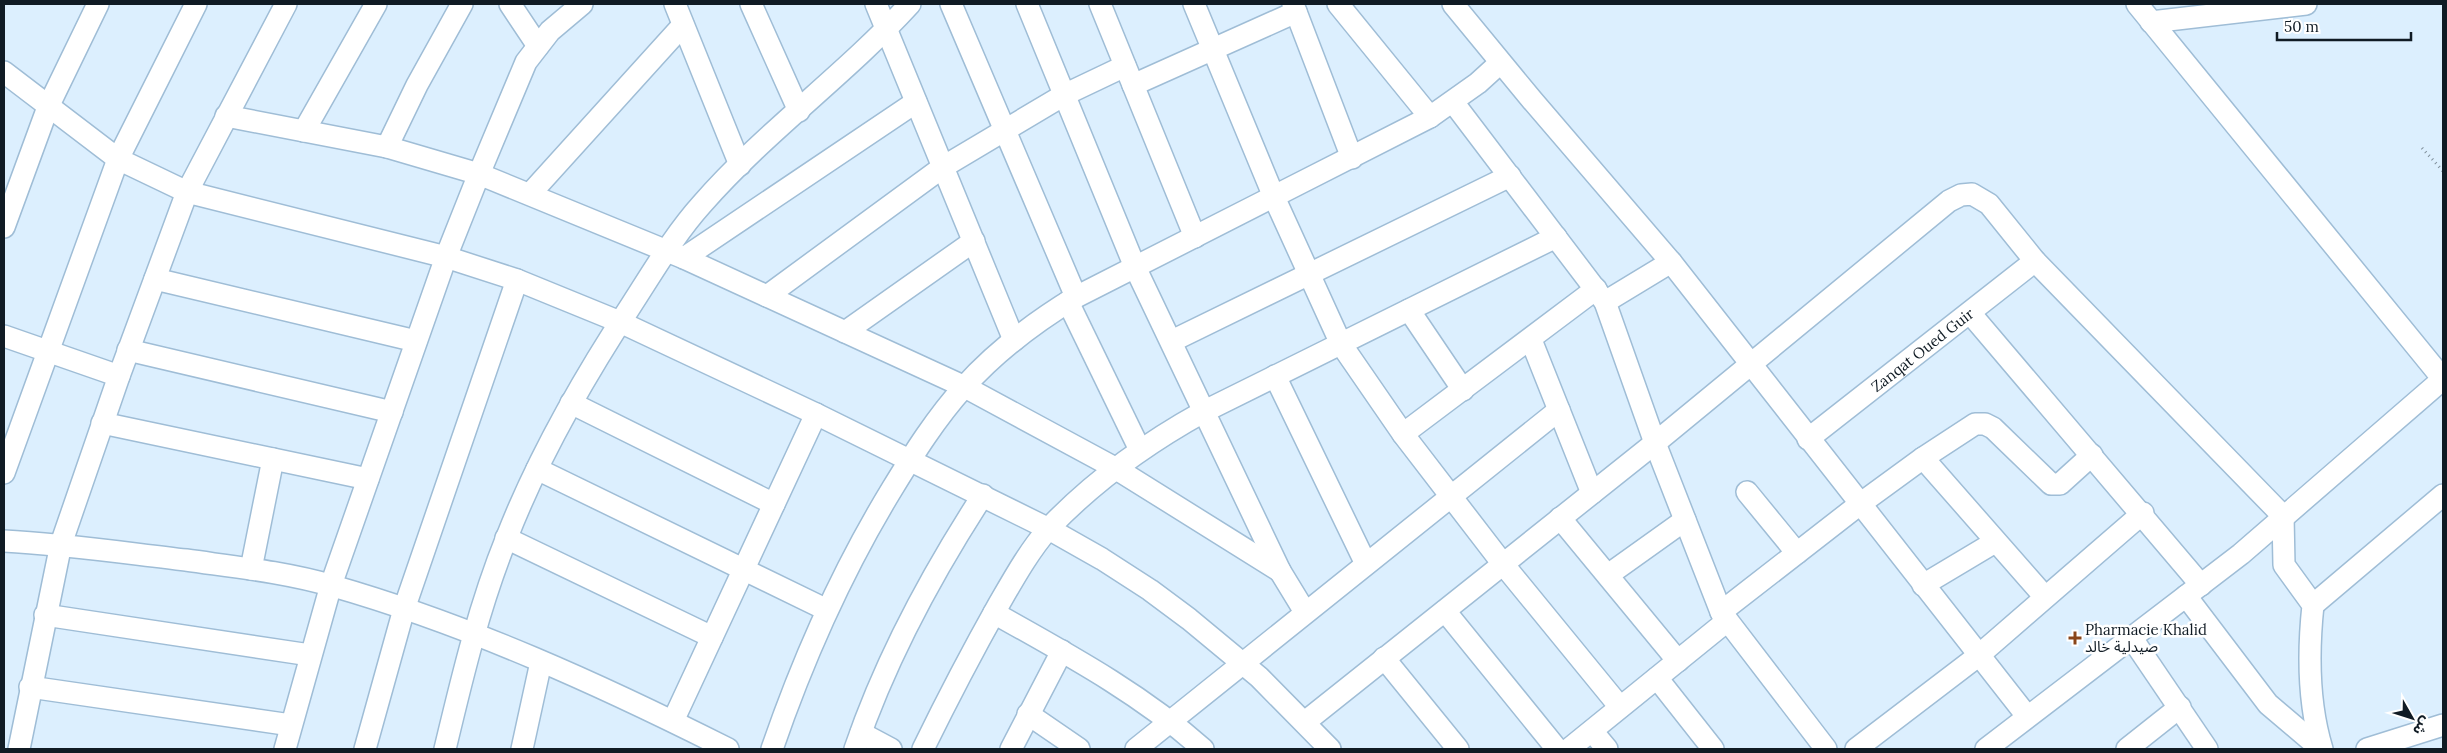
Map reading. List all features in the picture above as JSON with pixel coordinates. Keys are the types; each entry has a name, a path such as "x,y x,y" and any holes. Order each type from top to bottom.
{"street":[{"path":"4,227 48,107 98,4"},
{"path":"4,473 118,159 196,4"},
{"path":"19,749 30,687 61,544 128,350 187,192 286,4"},
{"path":"304,131 376,4"},
{"path":"387,147 417,85 462,4"},
{"path":"510,4 538,46"},
{"path":"285,749 331,585 446,257 479,174 517,79 538,46 564,17 582,4"},
{"path":"675,4 740,165"},
{"path":"751,4 799,111"},
{"path":"876,4 1014,340"},
{"path":"445,749 473,635 506,538 537,469 572,403 620,322 675,255 700,206 740,165 910,4"},
{"path":"951,4 1005,130 1072,299 1140,450"},
{"path":"1027,4 1135,267 1172,341 1203,412 1280,571 1305,612"},
{"path":"1100,4 1195,237"},
{"path":"1194,4 1274,197 1341,344 1403,434 1503,564 1620,707"},
{"path":"1338,4 1430,117"},
{"path":"1453,4 1500,63 1671,262 1978,656 2027,716"},
{"path":"1986,749 2194,590 2443,379 2137,4"},
{"path":"2151,22 2306,4"},
{"path":"767,296 943,168 1064,95 1213,50 1294,8 1352,158"},
{"path":"530,194 683,25"},
{"path":"772,749 804,662 880,508 927,434 964,387 1014,340 1072,299 1430,117 1453,102 1500,63"},
{"path":"4,72 118,159 163,183 187,192 446,257 517,280 620,322 983,495 1102,559 1150,590 1189,619 1242,663 1305,722 1330,749"},
{"path":"675,255 916,102"},
{"path":"1453,102 1601,296 1655,443 1724,616 1826,749"},
{"path":"226,116 387,147 479,174 675,255 964,387 1114,468 1280,571"},
{"path":"1172,341 1510,176"},
{"path":"1305,722 1655,443 1949,201 1961,195 1972,194 1990,204 2035,261 2283,516 2284,565 2312,605 2309,646 2311,688 2322,749"},
{"path":"923,749 994,613 1028,555 1049,529 1114,468 1203,412 1556,236"},
{"path":"846,332 974,241"},
{"name":"Zanqat Oued Guir","path":"1808,438 2035,261"},
{"path":"1403,434 1531,340 1601,296 1671,262"},
{"path":"155,279 416,341"},
{"path":"365,749 404,609 517,280"},
{"path":"1409,310 1464,390"},
{"path":"1970,313 2143,513 2268,704 2322,749"},
{"path":"4,336 119,376"},
{"path":"1531,340 1592,493"},
{"path":"128,350 392,412"},
{"path":"1275,376 1366,564"},
{"path":"572,403 774,504"},
{"path":"1136,749 1559,410"},
{"path":"673,722 816,414"},
{"path":"102,423 368,479"},
{"path":"1569,749 1678,661 1724,616 1797,554 1860,504 1965,428 1975,424 1985,424 1993,428 2051,484 2060,484 2092,455"},
{"path":"1923,458 2045,598"},
{"path":"251,569 273,459"},
{"path":"537,469 828,610"},
{"path":"1747,492 1797,554"},
{"path":"2312,605 2443,494"},
{"path":"891,749 858,741 902,634 949,548 983,495"},
{"path":"1856,749 1978,656 2143,513"},
{"path":"1560,518 1678,661"},
{"path":"1608,575 1685,520"},
{"path":"506,538 712,637"},
{"path":"4,541 61,544 251,569 331,585 404,609 541,662 728,749"},
{"path":"1923,585 1996,542"},
{"path":"1444,611 1557,749"},
{"path":"994,613 1114,682 1170,722 1203,749"},
{"path":"45,615 310,655"},
{"path":"2132,637 2207,749"},
{"path":"1011,749 1062,652"},
{"path":"1384,658 1458,749"},
{"path":"529,747 541,662"},
{"path":"1657,678 1713,749"},
{"path":"30,687 291,724"},
{"path":"2127,749 2180,707"},
{"path":"1028,714 1079,749"},
{"path":"2367,749 2443,725"},
{"path":"1592,731 1607,749"}],"path":[{"path":"2422,148 2443,171"}],"place":[{"name":"Pharmacie Khalid صيدلية خالد","path":"2075,638"}]}
